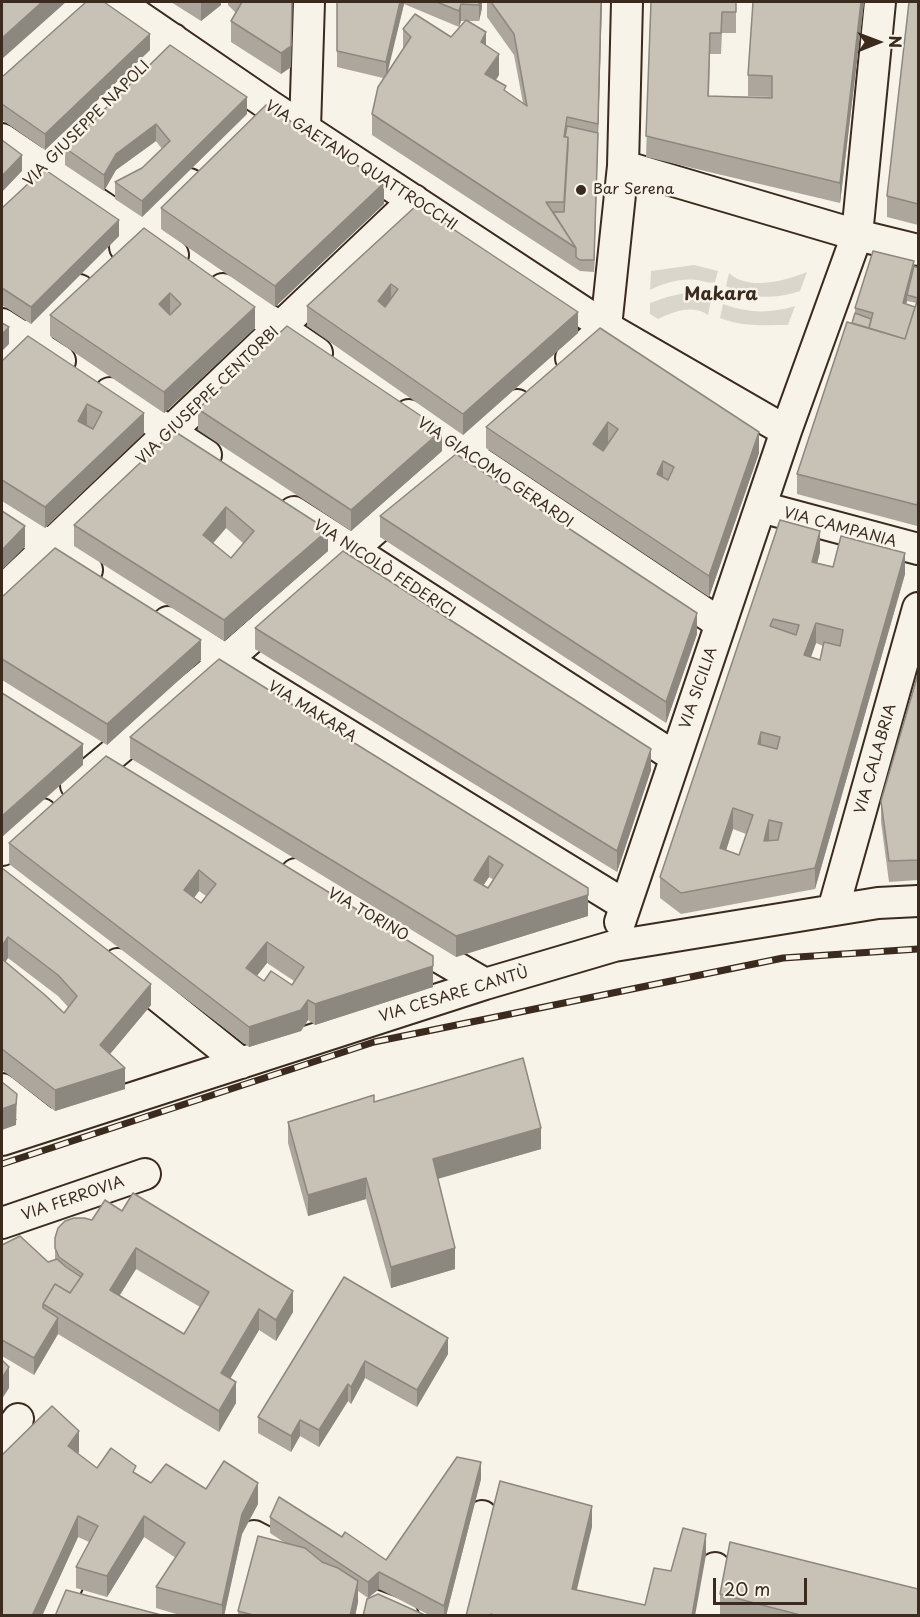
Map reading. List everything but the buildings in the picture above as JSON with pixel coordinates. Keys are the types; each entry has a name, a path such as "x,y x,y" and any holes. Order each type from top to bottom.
{"street":[{"path":"2,74 82,2"},
{"name":"VIA GAETANO QUATTROCCHI","path":"118,2 173,39 262,114 305,128 606,327 786,431"},
{"path":"305,128 309,2"},
{"path":"2,850 93,754 226,660 606,327 623,166 627,2"},
{"name":"VIA SICILIA","path":"614,946 625,904 786,431 857,235 880,2"},
{"name":"VIA GIUSEPPE NAPOLI","path":"2,208 173,39"},
{"path":"2,139 338,367"},
{"path":"623,166 857,235 918,250"},
{"path":"2,365 205,169"},
{"name":"VIA GIUSEPPE CENTORBI","path":"2,591 414,200"},
{"path":"2,324 228,469"},
{"name":"VIA GIACOMO GERARDI","path":"386,399 721,624"},
{"name":"VIA NICOLÒ FEDERICI","path":"276,500 675,757"},
{"name":"VIA CAMPANIA","path":"761,507 918,549"},
{"path":"2,516 109,584"},
{"name":"VIA CALABRIA","path":"833,910 918,608"},
{"name":"VIA MAKARA","path":"148,609 226,660 625,904"},
{"path":"93,754 134,779"},
{"name":"VIA TORINO","path":"268,857 485,984"},
{"name":"VIA CESARE CANTÙ","path":"2,1140 485,984 614,946 878,903 918,901"},
{"path":"93,944 241,1063"},
{"path":"2,1089 48,1125"},
{"name":"VIA FERROVIA","path":"2,1223 145,1174"},
{"path":"457,1616 482,1516"},
{"path":"234,1616 254,1536 308,1564 364,1609 403,1616"},
{"path":"67,1604 83,1550"},
{"path":"707,1616 715,1569"}],"shaded area":[{"path":"694,265 718,271 715,282 679,280 650,290 651,271"},
{"path":"807,272 800,291 782,296 753,296 726,286 729,273 746,282 767,283"},
{"path":"685,293 704,295 711,300 708,315 690,310 676,312 658,319 650,314 650,303"},
{"path":"723,304 759,311 795,306 788,325 762,325 737,323 720,318"}],"railway":[{"path":"2,1164 374,1042 783,958 918,949"}],"place":[{"name":"Bar Serena","path":"581,190"}],"district":[{"name":"Makara","path":"721,295"}]}
